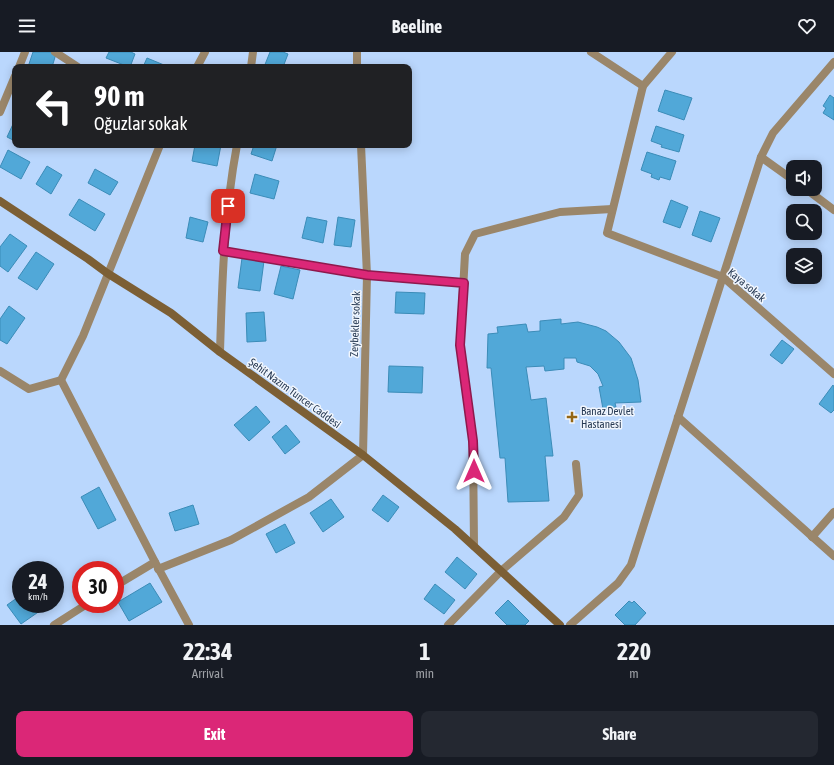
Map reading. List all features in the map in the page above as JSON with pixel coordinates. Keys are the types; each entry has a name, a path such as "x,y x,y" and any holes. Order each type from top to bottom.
{"street":[{"path":"20,64 25,52"},
{"path":"56,52 74,64"},
{"path":"199,64 205,52"},
{"path":"251,64 253,52"},
{"path":"591,52 643,86"},
{"path":"474,546 473,441 460,345 465,254 475,234 560,212 612,209 643,86 672,52"},
{"path":"354,53 356,64"},
{"path":"570,625 618,583 632,565 761,157 773,133 834,62"},
{"path":"0,112 12,83"},
{"path":"0,371 29,389 61,380 83,336 107,273 159,148"},
{"path":"220,352 223,251 231,177 236,148"},
{"name":"Zeybekler sokak","path":"361,148 367,275 363,455"},
{"path":"761,157 786,175"},
{"path":"815,196 834,210"},
{"name":"Şehit Nazım Tuncer Caddesi","path":"0,201 107,273 171,313 220,352 363,455 449,524 560,625"},
{"name":"Kaya sokak","path":"612,209 607,233 723,277 834,374"},
{"path":"223,251 367,275 464,283"},
{"path":"61,380 156,565 190,625"},
{"path":"678,417 834,556"},
{"path":"124,581 156,565 231,540 309,497 363,455"},
{"path":"448,625 501,571 564,517 572,508 579,495 576,464"},
{"path":"812,536 834,512"},
{"path":"54,625 73,613"}],"building":[{"path":"33,52 51,52 56,54 53,64 29,64"},
{"path":"109,52 131,52 135,54 131,64 121,64 106,58"},
{"path":"270,52 283,52 288,54 284,64 265,64"},
{"path":"147,58 162,64 144,64"},
{"path":"665,90 692,98 684,120 658,111"},
{"path":"830,95 834,98 834,120 823,113 826,108 823,106"},
{"path":"12,126 12,140 7,137"},
{"path":"656,126 684,135 679,152 661,147 662,145 651,141"},
{"path":"194,148 220,148 217,166 192,161"},
{"path":"253,148 276,148 272,161 251,154"},
{"path":"8,150 30,162 21,179 0,167"},
{"path":"647,152 676,161 670,180 660,177 659,180 651,177 652,174 641,170"},
{"path":"47,166 62,175 51,194 36,184"},
{"path":"95,169 118,182 110,195 88,183"},
{"path":"255,174 279,181 274,199 250,193"},
{"path":"79,199 105,214 95,231 69,215"},
{"path":"671,200 688,207 680,228 663,222"},
{"path":"700,211 720,218 711,242 692,235"},
{"path":"190,217 208,222 203,242 186,238"},
{"path":"307,217 327,221 323,243 302,238"},
{"path":"338,217 355,220 351,247 334,245"},
{"path":"10,234 27,246 8,272 0,266 0,247"},
{"path":"36,252 54,264 37,290 18,278"},
{"path":"242,258 264,261 260,291 238,288"},
{"path":"281,266 300,270 293,299 274,294"},
{"path":"396,292 425,293 424,314 395,313"},
{"path":"9,306 25,318 7,344 0,340 0,319"},
{"path":"264,312 266,341 247,342 246,313"},
{"path":"561,319 561,324 578,322 597,327 606,331 619,342 631,358 638,380 641,402 615,403 616,407 603,409 599,387 603,386 598,374 590,366 577,362 576,358 564,358 564,369 545,371 544,366 526,367 531,400 546,398 553,456 545,456 549,501 508,502 505,458 500,458 491,368 487,368 488,334 498,333 497,327 526,324 528,332 540,331 540,321"},
{"path":"782,340 794,349 782,364 770,355"},
{"path":"389,366 423,367 422,393 388,392"},
{"path":"833,385 834,410 831,413 819,404"},
{"path":"256,406 270,422 249,441 234,425"},
{"path":"286,425 300,442 285,454 272,437"},
{"path":"99,487 116,520 98,529 81,497"},
{"path":"383,495 399,507 388,522 372,510"},
{"path":"331,499 344,517 323,532 310,513"},
{"path":"193,505 199,524 175,531 169,513"},
{"path":"285,524 295,543 276,553 266,534"},
{"path":"457,557 477,574 465,589 445,572"},
{"path":"150,583 162,602 129,621 124,612 124,598"},
{"path":"435,584 455,600 444,614 424,599"},
{"path":"508,600 529,621 525,625 507,625 495,613"},
{"path":"12,601 12,612 7,605"},
{"path":"629,601 632,603 634,601 646,613 635,625 625,625 615,615"},
{"path":"13,613 37,613 21,624"}],"place":[{"name":"Banaz Devlet Hastanesi","path":"572,417"}],"route":[{"path":"228,206 223,251 367,275 464,283 460,345 473,441 474,471"}]}
